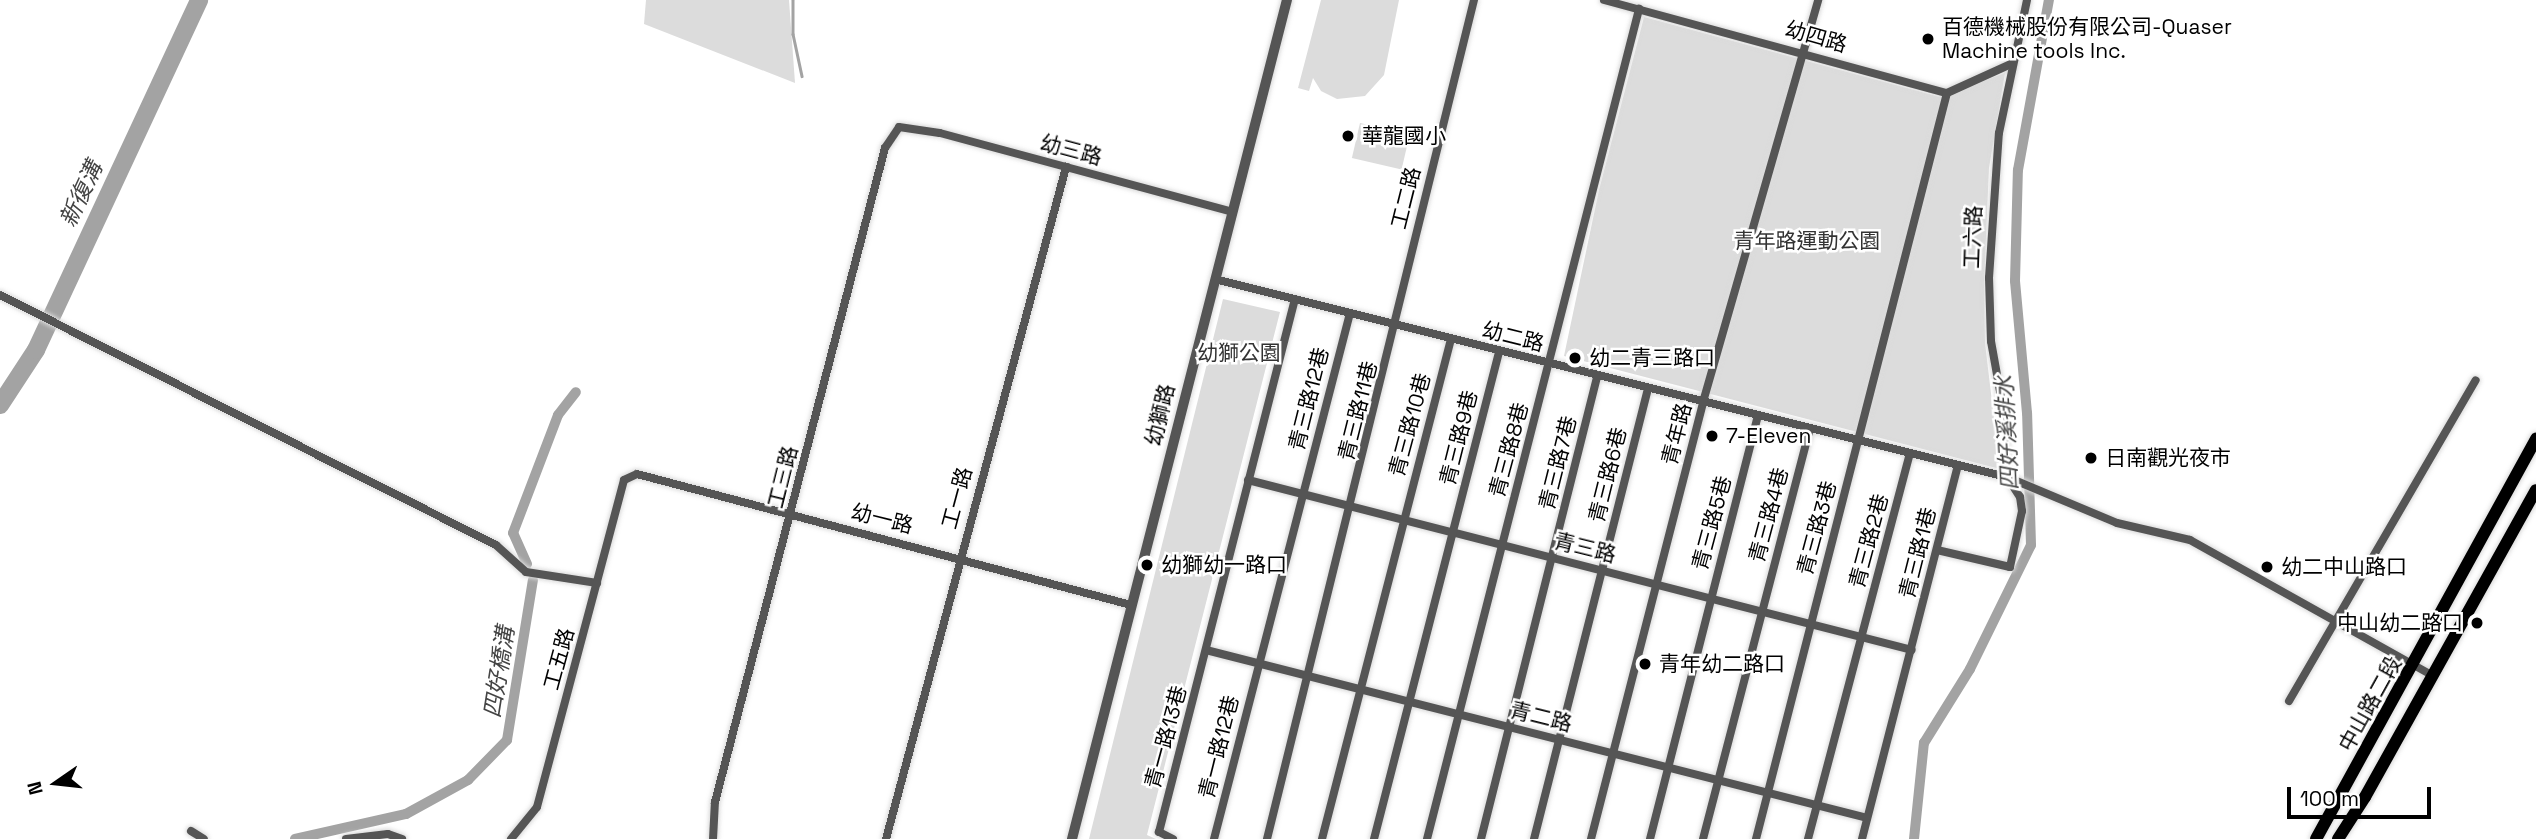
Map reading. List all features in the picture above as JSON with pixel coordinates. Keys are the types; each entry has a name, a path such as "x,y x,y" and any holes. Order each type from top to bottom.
{"main road":[{"name":"中山路二段","path":"2316,839 2414,666 2536,438"},
{"name":"中山路二段","path":"2337,839 2433,676 2536,490"}],"street":[{"name":"幼獅路","path":"1072,839 1287,0"},
{"name":"工二路","path":"1393,324 1474,0"},
{"name":"幼四路","path":"1604,0 1801,50 1947,93"},
{"name":"青年路","path":"1591,839 1703,402 1801,50 1818,0"},
{"name":"工六路","path":"2007,477 2003,408 1991,341 1989,278 1992,194 2013,62 2027,0"},
{"name":"青三路8巷","path":"1427,839 1639,9"},
{"path":"1947,93 2013,62"},
{"name":"青三路3巷","path":"1756,839 1947,93"},
{"name":"幼三路","path":"899,127 940,133 1233,212"},
{"name":"工三路","path":"713,839 715,802 886,148 899,127"},
{"name":"工一路","path":"886,839 959,556 1066,167"},
{"name":"幼二路","path":"1214,279 2007,477 2117,523 2190,540 2433,676"},
{"path":"0,295 496,545 526,572 597,583"},
{"name":"青一路13巷","path":"1173,839 1159,832 1295,299"},
{"name":"青三路12巷","path":"1258,663 1350,313"},
{"name":"青三路11巷","path":"1267,839 1395,332 1393,324"},
{"name":"青三路10巷","path":"1322,839 1402,520 1451,339"},
{"name":"青三路9巷","path":"1374,839 1499,352"},
{"name":"青三路7巷","path":"1481,839 1597,376"},
{"path":"2289,701 2476,380"},
{"name":"青三路6巷","path":"1534,839 1648,389"},
{"name":"青三路5巷","path":"1650,839 1758,416"},
{"name":"青三路4巷","path":"1703,839 1810,429"},
{"name":"青三路2巷","path":"1808,839 1910,453"},
{"name":"青三路1巷","path":"1862,839 1958,465"},
{"name":"幼一路","path":"624,480 637,474 959,556 1131,605"},
{"path":"1937,550 2010,567 2022,511 2020,497 2007,477"},
{"name":"工五路","path":"510,839 537,807 624,480"},
{"name":"青三路","path":"1248,480 1912,650"},
{"name":"青二路","path":"1206,650 1867,818"},
{"name":"青一路12巷","path":"1214,839 1258,663"},
{"path":"191,831 204,839"},
{"path":"346,839 388,834 402,839"}],"green space":[{"path":"646,0 789,0 795,83 644,24"},
{"path":"1321,0 1399,0 1384,75 1365,96 1337,99 1321,91 1313,78 1309,91 1298,88"},
{"name":"青年路運動公園","path":"1644,17 1940,97 2005,73 1989,168 1984,283 1985,343 2000,469 1564,356 1599,190"},
{"path":"1360,123 1410,134 1402,170 1352,158"},
{"name":"幼獅公園","path":"1223,299 1280,312 1147,835 1156,839 1089,839"}],"waterway":[{"name":"新復溝","path":"0,405 36,350 199,0"},
{"name":"四好橋溝","path":"793,0 793,34 802,76"},
{"name":"四好溪排水","path":"1914,839 1924,743 1970,669 2031,545 2027,413 2015,281 2018,170 2049,0"},
{"name":"四好橋溝","path":"527,564 513,533 558,415 576,392"},
{"name":"四好橋溝","path":"295,839 406,814 468,780 507,740 533,580"}],"place":[{"name":"百德機械股份有限公司-Quaser Machine tools Inc.","path":"1928,39"},
{"name":"華龍國小","path":"1348,136"},
{"name":"幼二青三路口","path":"1575,358"},
{"name":"7-Eleven","path":"1712,436"},
{"name":"日南觀光夜市","path":"2091,458"},
{"name":"幼獅幼一路口","path":"1147,565"},
{"name":"幼二中山路口","path":"2267,567"},
{"name":"中山幼二路口","path":"2477,623"},
{"name":"青年幼二路口","path":"1645,664"}]}
